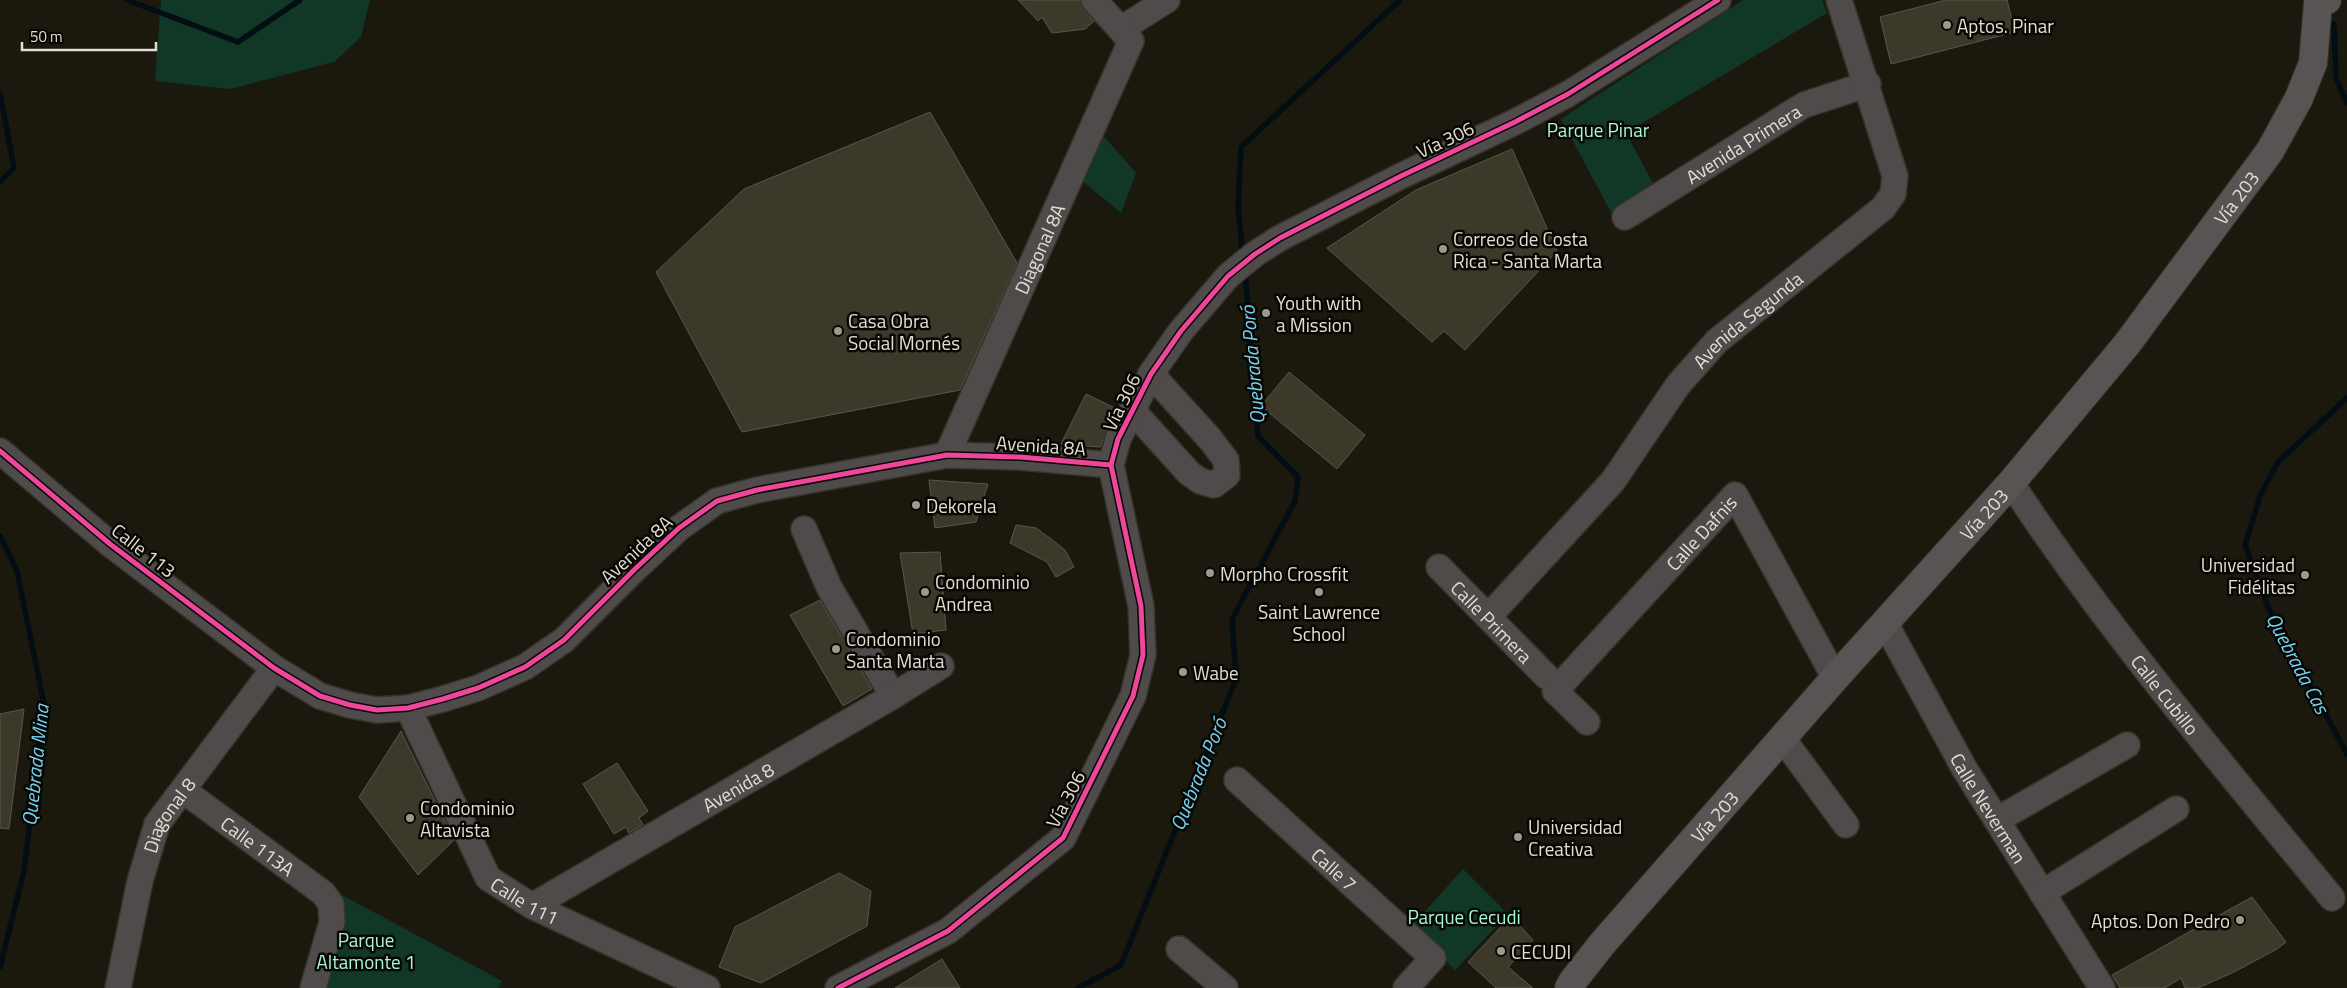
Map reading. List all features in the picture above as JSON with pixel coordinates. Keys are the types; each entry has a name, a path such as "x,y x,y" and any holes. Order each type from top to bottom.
{"main road":[{"name":"Vía 203","path":"1570,988 1573,981 1602,944 1784,739 1835,678 2011,483 2127,344 2270,151 2299,98 2313,63 2318,1"}],"street":[{"path":"1094,0 1126,35 1166,0"},
{"name":"Vía 306","path":"838,988 948,931 1063,838 1133,696 1143,655 1141,606 1110,464 1118,439 1151,374 1181,331 1228,276 1255,254 1280,238 1392,180 1515,122 1568,94 1718,0"},
{"name":"Avenida Segunda","path":"1489,616 1613,481 1678,385 1717,341 1883,208 1893,194 1895,176 1868,84 1839,0"},
{"name":"Diagonal 8A","path":"947,455 1126,35"},
{"name":"Avenida Primera","path":"1625,217 1804,105 1868,84"},
{"path":"1132,410 1189,473 1200,481 1214,485 1227,475 1226,460 1151,374"},
{"name":"Calle 113","path":"0,451 110,544 274,668"},
{"name":"Avenida 8A","path":"274,668 320,696 350,706 377,710 408,708 478,688 525,667 564,640 679,528 717,501 757,490 947,455 1020,457 1110,464"},
{"name":"Calle Cubillo","path":"2011,483 2069,569 2160,688 2332,898"},
{"name":"Calle Dafnis","path":"1586,722 1555,691 1735,495 1835,678"},
{"path":"804,528 832,593 893,696"},
{"name":"Calle Primera","path":"1439,567 1546,676"},
{"name":"Calle Neverman","path":"1885,623 1964,768 2102,988"},
{"name":"Avenida 8","path":"532,906 893,696 941,666"},
{"name":"Diagonal 8","path":"118,988 140,881 157,824 274,668"},
{"name":"Calle 111","path":"408,708 488,878 532,906 706,988"},
{"path":"1784,739 1846,825"},
{"path":"1997,820 2127,745"},
{"name":"Calle 7","path":"1238,780 1433,958 1406,988"},
{"name":"Calle 113A","path":"184,790 324,893 331,904 332,922 313,988"},
{"path":"2042,893 2176,809"},
{"path":"1178,949 1225,988"}],"green space":[{"path":"161,0 370,0 361,37 334,62 230,89 155,81"},
{"name":"Parque Pinar","path":"1743,0 1822,0 1827,13 1626,133 1655,187 1613,216 1561,119"},
{"path":"1102,134 1136,173 1121,213 1080,179"},
{"name":"Parque Cecudi","path":"1463,869 1508,914 1455,970 1411,927"},
{"name":"Parque Altamonte 1","path":"342,895 502,981 498,988 317,988"}],"building":[{"path":"1018,0 1080,0 1083,9 1094,21 1085,29 1052,33 1042,17 1038,21"},
{"name":"Aptos. Pinar","path":"1946,0 2007,0 2015,32 1891,64 1880,17"},
{"name":"Casa Obra Social Mornés","path":"930,112 1017,263 960,390 742,432 656,272 744,189"},
{"name":"Correos de Costa Rica - Santa Marta","path":"1512,149 1557,251 1465,350 1444,331 1432,342 1327,248 1416,190"},
{"path":"1289,372 1365,435 1337,469 1261,406"},
{"path":"1086,394 1117,409 1100,447 1061,444"},
{"path":"929,480 988,484 976,522 935,528"},
{"path":"1016,525 1036,528 1065,550 1074,567 1056,577 1047,562 1010,543"},
{"name":"Condominio Andrea","path":"940,552 946,630 913,634 900,553"},
{"name":"Condominio Santa Marta","path":"820,600 872,689 843,706 790,615"},
{"path":"24,709 9,829 0,828 0,714"},
{"name":"Condominio Altavista","path":"401,731 454,840 418,875 359,797"},
{"path":"617,763 648,811 639,818 643,825 629,833 626,827 614,834 583,784"},
{"path":"839,873 871,891 867,926 761,983 719,967 735,927"},
{"name":"Aptos. Don Pedro","path":"2252,897 2286,942 2277,949 2236,971 2198,988 2185,988 2181,978 2165,988 2120,988 2112,975"},
{"name":"CECUDI","path":"1511,916 1533,940 1508,967 1533,988 1496,988 1468,962"},
{"path":"942,959 960,988 895,988"}],"waterway":[{"name":"Quebrada Mina","path":"127,0 238,42 300,0"},
{"name":"Quebrada Poró","path":"1243,256 1238,208 1241,147 1400,0"},
{"name":"Quebrada Cas","path":"2334,24 2336,78 2347,103"},
{"name":"Quebrada Mina","path":"0,93 14,168 0,182"},
{"name":"Quebrada Poró","path":"1078,988 1121,965 1236,679 1232,619 1295,501 1298,477 1258,436 1245,270"},
{"name":"Quebrada Cas","path":"2347,398 2278,462 2260,496 2245,545 2268,607 2347,754"},
{"name":"Quebrada Mina","path":"0,536 17,571 44,704 24,871 0,967"}],"cycle path":[{"path":"838,988 948,931 1063,838 1133,696 1143,655 1141,606 1111,465 1118,439 1151,374 1181,331 1228,276 1255,254 1280,238 1568,94 1718,0"},
{"path":"0,451 110,544 274,668 320,696 350,705 377,710 408,708 443,699 478,688 525,667 564,640 679,528 717,501 757,490 947,455 1020,457 1111,465"}],"place":[{"name":"Aptos. Pinar","path":"1947,25"},
{"name":"Correos de Costa Rica - Santa Marta","path":"1443,249"},
{"name":"Youth with a Mission","path":"1266,313"},
{"name":"Casa Obra Social Mornés","path":"838,331"},
{"name":"Dekorela","path":"916,505"},
{"name":"Morpho Crossfit","path":"1210,573"},
{"name":"Universidad Fidélitas","path":"2305,575"},
{"name":"Condominio Andrea","path":"925,592"},
{"name":"Saint Lawrence School","path":"1319,592"},
{"name":"Condominio Santa Marta","path":"836,649"},
{"name":"Wabe","path":"1183,672"},
{"name":"Condominio Altavista","path":"410,818"},
{"name":"Universidad Creativa","path":"1518,837"},
{"name":"Aptos. Don Pedro","path":"2240,920"},
{"name":"CECUDI","path":"1501,951"}]}
